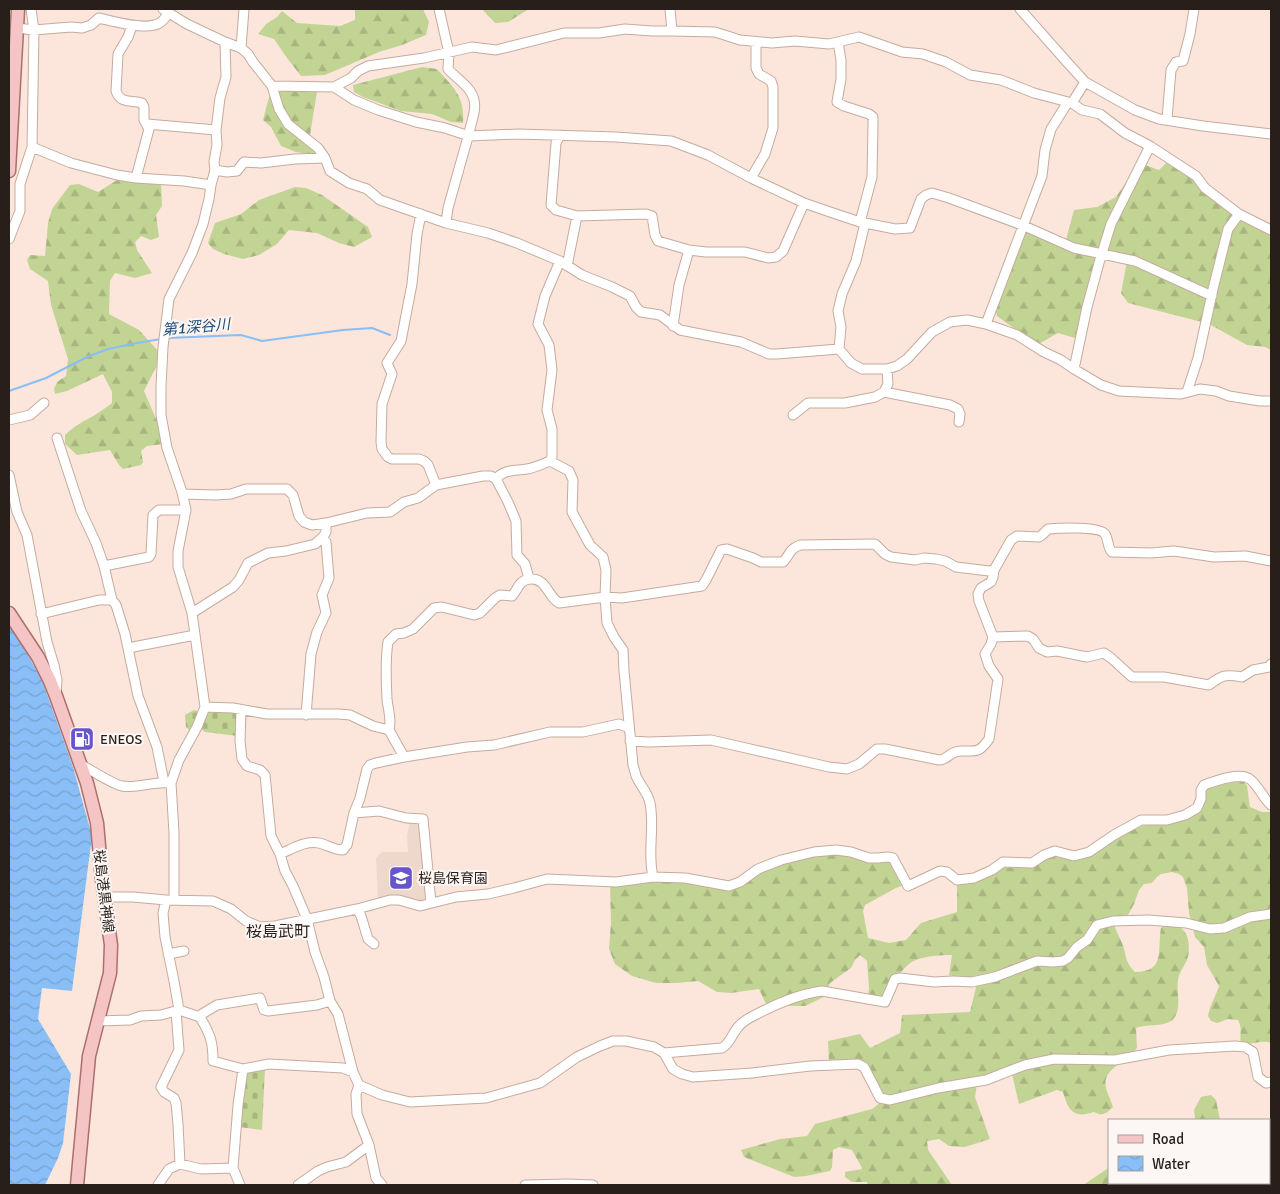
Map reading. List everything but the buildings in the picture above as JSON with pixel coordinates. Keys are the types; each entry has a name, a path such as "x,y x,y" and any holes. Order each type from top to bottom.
{"main road":[{"path":"9,170 18,9"},
{"name":"桜島港黒神線","path":"9,613 38,657 56,696 87,783 97,823 111,945 111,960 110,973 86,1074 76,1185"}],"street":[{"path":"9,239 20,211 20,184 32,147 34,30 31,9"},
{"path":"241,48 244,9"},
{"path":"439,9 449,53 448,69 469,90 474,100 475,111 448,208 446,223"},
{"path":"670,9 672,30"},
{"path":"1020,9 1085,82 1135,110 1159,119 1271,134"},
{"path":"1167,119 1171,70 1176,62 1183,60 1194,9"},
{"path":"17,28 34,30 82,28 99,18 132,26 153,26 160,23 166,11 225,42 241,48 248,54 252,62 272,86 279,109 288,124 318,148 325,158 330,171 348,183 367,189 380,200 446,223 488,232 518,243 564,263 582,275 630,296 641,312 660,315 680,330 741,342 769,354 839,349"},
{"path":"132,26 118,54 116,90 122,100 142,103 144,107 144,120 149,129 136,178"},
{"path":"272,86 334,87 368,66 424,58 472,47 496,50 564,33 599,33 625,29 672,30 715,32 740,40 756,42 795,41 829,44 859,37 902,52 923,54 946,62 970,75 1001,80 1034,93 1070,103 1082,110 1100,114 1126,133 1196,176 1205,188 1239,214 1271,230"},
{"path":"168,782 197,727 204,708 192,613 178,566 178,551 186,510 183,494 167,448 161,415 163,347 169,299 192,253 203,224 215,170 216,130 220,98 226,77 225,42"},
{"path":"751,178 765,154 773,128 773,87 771,81 759,74 756,68 756,42"},
{"path":"838,42 841,60 841,79 836,102 869,114 873,117 874,124 872,177 856,261 842,294 838,311 841,327 839,349 851,363 862,369 887,369 897,366 907,359 932,332 950,322 968,320 1017,335 1101,385 1119,392 1181,394 1204,389 1230,396 1271,401"},
{"path":"986,324 1042,176 1045,150 1051,129 1085,82"},
{"path":"334,87 354,100 378,110 469,136 560,135 671,141 708,155 804,203 862,222 895,229 910,228 922,199 932,193 1022,225 1074,248 1135,261 1212,296"},
{"path":"147,124 216,130"},
{"path":"560,135 556,142 551,205 556,210 577,216 646,214 652,216 655,235 658,241 689,250 745,252 768,258 776,258 783,251 804,203"},
{"path":"1074,369 1087,307 1111,224 1150,146"},
{"path":"32,147 85,167 117,175 211,184"},
{"path":"215,170 238,171 244,162 261,163 325,158"},
{"path":"421,214 412,284 401,341 387,363 392,374 382,404 381,442 382,449 392,459 424,460 436,485"},
{"path":"1187,392 1198,358 1228,229 1239,214"},
{"path":"551,459 552,429 547,410 552,370 549,344 538,324 545,296 564,263 577,216"},
{"path":"673,326 679,285 689,250"},
{"path":"793,415 808,403 845,403 875,397 884,392 888,384 887,369"},
{"path":"884,392 950,405 958,409 960,414 959,422"},
{"path":"9,420 30,415 44,403"},
{"path":"57,438 81,511 104,566 112,600 116,605 128,648 138,696 168,782 174,833 170,900 163,913 177,1011 179,1050 161,1087 164,1092 174,1098 176,1103 180,1164"},
{"path":"496,479 498,476 512,470 528,469 551,459"},
{"path":"551,459 569,471 574,480 572,512 590,545 602,556 606,570 605,597 607,623 623,650 633,765 636,776 650,801 653,824 651,847 653,877"},
{"path":"9,476 17,512 27,535 41,614 57,680 56,696"},
{"path":"183,494 216,495 246,490 287,489 293,495 299,516 304,522 312,525 326,524 367,513 390,512 404,502 418,498 436,485 491,476 496,479 516,521 517,555 525,564 529,579"},
{"path":"104,566 149,557 151,554 153,515 159,510 186,510"},
{"path":"192,613 233,587 248,563 268,553 315,544 326,532 326,524"},
{"path":"630,741 711,740 829,767 847,769 860,764 877,749 939,760 944,760 952,753 977,751 989,739 998,679 989,666 985,654 993,637 978,594 981,588 994,578 994,570 1011,540 1017,536 1039,537 1048,529 1102,530 1106,535 1109,549 1112,552 1151,553 1174,551 1214,557 1245,556 1271,561"},
{"path":"306,715 311,654 317,632 326,613 322,595 329,578 326,542 323,537"},
{"path":"404,757 390,730 392,720 388,702 386,665 388,642 396,634 404,633 413,628 434,608 442,606 474,615 480,613 500,595 512,596 521,583 529,579 544,584 553,599 559,603 605,597 622,598 702,586 721,550 727,549 761,562 783,562 792,548 800,545 875,544 891,557 915,560 924,558 936,559 956,567 994,570"},
{"path":"41,614 99,600 112,600"},
{"path":"128,648 195,635"},
{"path":"993,637 1028,636 1033,639 1039,648 1047,652 1057,651 1088,657 1104,653 1132,677 1164,677 1209,685 1221,676 1242,677 1252,670 1269,667 1271,664"},
{"path":"204,708 233,708 267,714 350,715 373,726 390,730"},
{"path":"242,710 240,741 242,759 248,766 260,770 265,776 271,836 308,920 314,952 324,977 330,1001 338,1014 352,1072 359,1085 382,1095 410,1102 486,1098 540,1083 576,1057 613,1041 626,1041 654,1046 664,1053 673,1069 693,1077 752,1073 810,1066 858,1064 864,1067 880,1098 890,1100 930,1090 986,1080 1025,1065 1054,1059 1115,1060 1169,1050 1235,1046 1245,1047 1252,1052 1258,1077 1266,1083 1271,1082"},
{"path":"280,854 310,842 320,843 336,850 343,850 347,845 354,813 360,798 367,769 370,765 404,757 494,745 550,732 583,732 618,724 629,728"},
{"path":"80,764 120,786 168,782"},
{"path":"104,897 213,901 232,909 246,921 260,927 308,920 390,900 400,900 420,906 456,897 488,894 547,879 616,882 653,877 685,878 729,886 781,860 814,852 836,850 851,852 869,858 892,858 908,886 940,871 947,872 958,880 974,878 992,870 1003,862 1032,863 1044,855 1054,852 1074,856 1089,852 1114,835 1142,820 1167,820 1185,815 1197,808 1204,785 1225,778 1247,777 1271,805"},
{"path":"354,813 379,811 406,818 423,819 431,903"},
{"path":"357,909 368,939 374,944"},
{"path":"664,1053 722,1048 726,1046 740,1024 748,1019 784,1001 814,992 822,991 886,1002 895,979 972,982 1037,961 1063,961 1087,940 1097,925 1113,921 1148,920 1186,923 1210,929 1224,928 1250,917 1271,914"},
{"path":"168,954 184,951"},
{"path":"200,1017 217,1004 260,998 264,1010 268,1011 318,1005 330,1001"},
{"path":"98,1021 130,1020 142,1016 160,1015 177,1011 200,1017 213,1045 213,1061 243,1069 269,1064 343,1068 352,1072"},
{"path":"240,1185 233,1168 243,1069"},
{"path":"359,1085 356,1094 357,1114 369,1145 376,1178 382,1185"},
{"path":"298,1185 326,1167 346,1162 369,1145"},
{"path":"158,1185 169,1169 180,1164 201,1169 233,1168"},
{"path":"526,1185 594,1185"}],"shaded area":[{"name":"桜島保育園","path":"410,821 420,821 428,901 378,901 376,858 382,852 408,852 407,836"}],"green space":[{"path":"355,9 423,9 429,22 426,35 379,52 325,75 301,76 274,39 258,34 266,24 277,17 282,11 297,23 340,26 355,20"},
{"path":"482,9 529,9 508,22 495,23"},
{"path":"422,67 437,69 453,87 462,106 463,123 451,122 432,114 401,111 354,92 353,85"},
{"path":"279,90 312,90 317,92 310,135 317,144 321,156 296,152 281,146 271,127 263,120 269,97"},
{"path":"1168,161 1271,232 1271,350 1265,347 1247,345 1209,324 1128,303 1121,293 1128,256 1100,251 1078,339 1058,333 1037,345 997,316 995,307 1024,232 1027,230 1064,247 1074,210 1097,207 1116,197 1131,175 1145,165 1159,170"},
{"path":"117,180 161,183 162,206 156,215 159,237 151,240 141,236 135,242 137,250 152,273 135,278 115,273 110,281 109,314 139,330 160,353 156,367 144,391 159,426 163,444 147,446 141,451 143,462 141,465 123,469 110,450 77,455 65,444 65,435 68,432 112,403 112,392 103,374 67,391 55,394 54,389 57,382 66,376 68,359 51,305 48,281 30,269 27,260 30,255 45,256 48,223 52,209 70,185 79,184 98,192"},
{"path":"295,187 306,188 322,195 368,227 372,237 354,247 339,243 317,233 289,230 277,244 259,255 243,259 213,249 208,243 215,223 241,214 259,200"},
{"path":"194,710 198,711 192,732 186,727 185,715"},
{"path":"206,711 238,712 238,736 205,732 200,728"},
{"path":"1242,779 1247,786 1250,807 1262,812 1271,812 1271,1043 1241,1043 1238,1020 1228,1019 1217,1023 1211,1021 1208,1016 1219,986 1207,965 1204,947 1195,937 1189,913 1187,888 1183,877 1179,874 1172,872 1161,874 1152,883 1144,884 1139,890 1128,915 1119,918 1114,924 1124,947 1127,961 1135,972 1145,971 1156,964 1161,928 1165,925 1179,926 1185,932 1189,943 1189,951 1179,977 1178,1008 1175,1017 1168,1023 1136,1028 1137,1048 1107,1076 1106,1088 1113,1107 1105,1114 1094,1112 1081,1114 1072,1111 1067,1104 1063,1092 1057,1090 1019,1104 1012,1074 977,1084 975,1097 990,1139 965,1147 949,1146 939,1139 927,1141 928,1150 952,1185 868,1185 867,1182 852,1182 845,1177 845,1172 862,1169 861,1166 852,1150 839,1147 833,1150 830,1171 794,1177 744,1157 741,1150 780,1139 807,1136 815,1124 872,1109 881,1102 865,1063 857,1059 829,1064 828,1041 860,1034 870,1048 900,1033 902,1015 970,1012 978,979 963,979 949,975 952,955 930,956 913,961 901,972 882,999 868,996 867,961 860,955 851,968 830,983 824,997 805,1006 770,1006 765,1002 759,989 731,993 717,992 698,981 656,983 632,976 615,964 609,949 611,922 610,884 660,880 685,882 727,890 741,885 764,869 809,855 836,853 889,861 904,885 865,905 863,911 868,938 889,943 906,940 921,923 957,912 957,885 976,882 1001,868 1034,867 1046,856 1078,859 1113,839 1142,826 1194,816 1203,804 1205,790 1220,782"},
{"path":"265,1068 262,1130 239,1127 245,1070"},
{"path":"1211,1095 1216,1100 1220,1119 1194,1119 1194,1110 1201,1097"},
{"path":"1271,1129 1271,1185 1083,1185 1108,1168 1108,1184 1270,1184"}],"water":[{"path":"9,622 42,680 73,767 92,836 72,991 42,988 38,1019 71,1074 63,1143 45,1185 9,1185"}],"waterway":[{"name":"第1深谷川","path":"168,338 241,335 262,341 372,328 390,335"},
{"name":"第1深谷川","path":"9,391 46,378 87,357 108,349 161,339"}],"place":[{"name":"ENEOS","path":"82,739"},
{"name":"桜島保育園","path":"401,878"}],"district":[{"name":"桜島武町","path":"278,931"}]}
